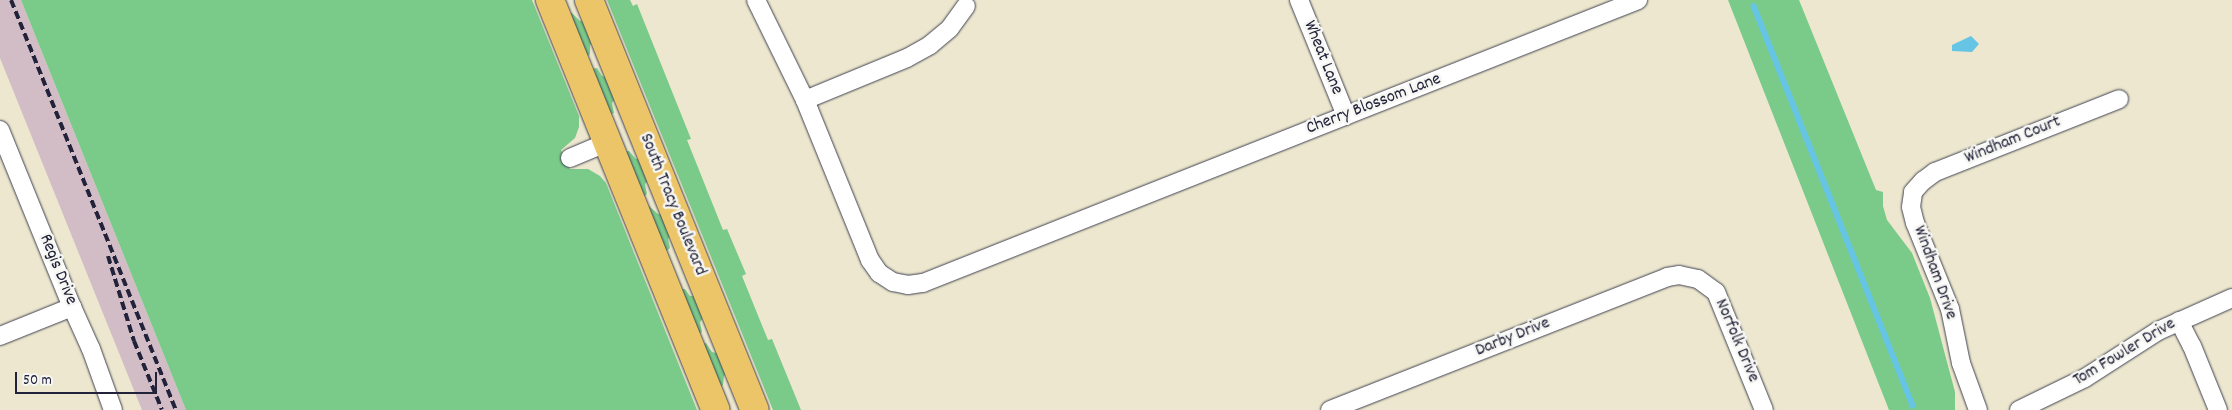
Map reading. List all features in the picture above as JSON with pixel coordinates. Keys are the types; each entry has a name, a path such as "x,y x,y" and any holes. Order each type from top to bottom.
{"main road":[{"name":"South Tracy Boulevard","path":"550,0 716,410"},
{"name":"South Tracy Boulevard","path":"589,0 755,410"}],"street":[{"name":"Wheat Lane","path":"1299,0 1346,116"},
{"name":"Cherry Blossom Lane","path":"757,3 805,100 870,260 879,273 893,282 908,286 923,283 1638,0"},
{"path":"805,100 907,58 930,45 950,28 966,6"},
{"name":"Windham Court","path":"1913,192 1935,172 2119,99"},
{"name":"Regis Drive","path":"0,130 91,349 114,410"},
{"path":"570,158 608,142"},
{"name":"Windham Drive","path":"1913,192 1911,207 1915,223 1950,309 1961,363 1978,410"},
{"name":"Darby Drive","path":"1330,410 1667,277 1679,275 1698,280"},
{"name":"Norfolk Drive","path":"1698,280 1708,284 1721,301 1764,410"},
{"name":"Tom Fowler Drive","path":"2019,410 2061,392 2137,344 2178,321 2232,298"},
{"path":"0,336 72,307"},
{"path":"2178,321 2192,346 2218,410"}],"shaded area":[{"path":"0,0 21,0 186,410 142,410 0,58"}],"green space":[{"path":"21,0 532,0 579,116 579,127 575,138 561,150 570,169 588,169 600,176 606,183 697,410 186,410"},
{"path":"607,0 630,0 633,6 637,4 691,139 687,140 723,230 727,229 746,274 742,276 768,340 772,339 801,410 773,410"},
{"path":"1728,0 1799,0 1876,190 1883,192 1883,206 1887,220 1912,253 1930,298 1955,392 1955,410 1889,410"},
{"path":"572,13 580,21 585,21 594,42 590,45 590,54 586,58 568,14"},
{"path":"597,68 602,76 606,77 616,98 612,103 614,113 609,115 590,69"},
{"path":"623,151 629,151 636,159 641,158 649,180 645,184 647,194 642,198"},
{"path":"649,206 658,214 663,214 672,235 668,239 670,248 664,253 646,207"},
{"path":"679,289 685,289 690,296 696,296 705,316 700,322 702,332 697,335"},
{"path":"706,343 712,352 720,354 728,373 724,376 723,385 719,388 701,344"}],"water":[{"path":"1971,36 1979,44 1972,52 1952,51 1952,45"}],"waterway":[{"path":"1754,6 1913,405"}],"railway":[{"path":"11,0 176,410"},
{"path":"108,256 134,341 162,410"}]}
